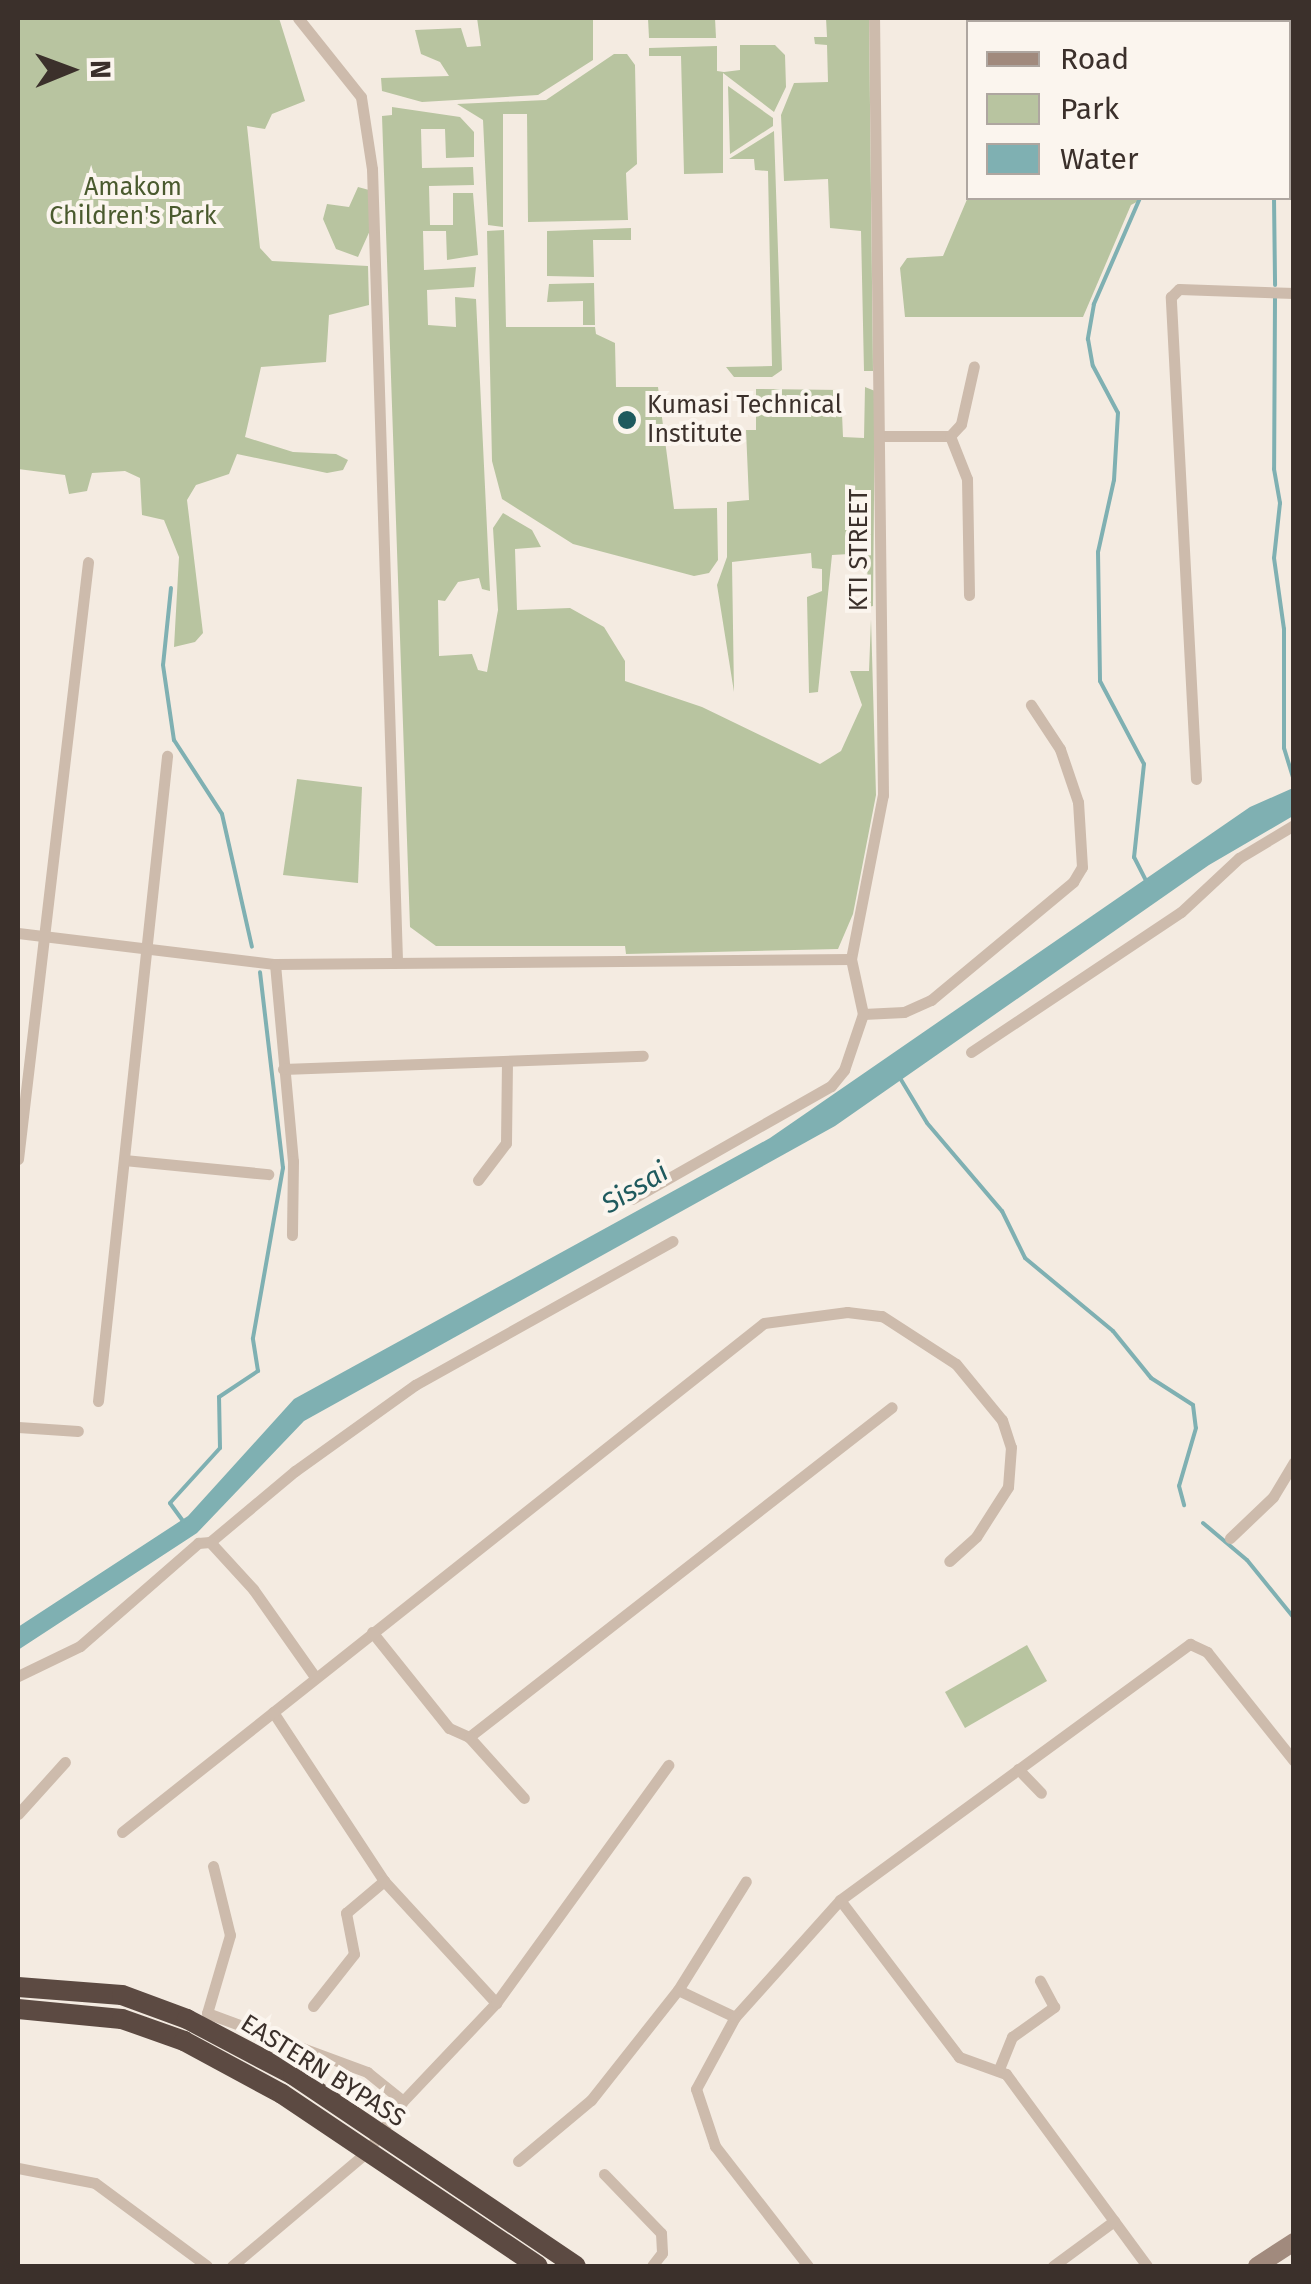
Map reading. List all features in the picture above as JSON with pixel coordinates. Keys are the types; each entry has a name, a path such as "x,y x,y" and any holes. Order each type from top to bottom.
{"highway":[{"name":"EASTERN BYPASS","path":"18,1987 122,1996 186,2018 293,2076 374,2143 538,2266"},
{"name":"EASTERN BYPASS","path":"18,2009 122,2019 184,2041 374,2143 576,2266"}],"street":[{"path":"298,18 361,97 372,169 397,962"},
{"name":"KTI STREET","path":"850,958 883,795 882,436 874,18"},
{"path":"1196,780 1171,297 1179,289 1294,293"},
{"path":"882,436 950,436 962,424 974,366"},
{"path":"950,436 967,479 969,596"},
{"path":"18,1158 88,562"},
{"path":"864,1014 904,1012 931,1000 1074,882 1082,866 1078,802 1060,748 1031,705"},
{"path":"98,1400 167,756"},
{"path":"971,1052 1181,912 1239,858 1294,825"},
{"path":"18,933 275,964 850,958 864,1014 844,1070 832,1086 632,1199"},
{"path":"275,964 292,1236"},
{"path":"283,1069 507,1066 643,1056"},
{"path":"478,1180 506,1142 507,1066"},
{"path":"124,1160 268,1174"},
{"path":"18,1676 80,1646 198,1543 210,1542 295,1471 415,1385 673,1240"},
{"path":"122,1832 758,1326 847,1312 882,1316 956,1364 1010,1436 1008,1487 976,1536 949,1561"},
{"path":"469,1738 892,1406"},
{"path":"18,1428 78,1432"},
{"path":"1230,1538 1274,1496 1294,1462"},
{"path":"210,1542 315,1677"},
{"path":"372,1632 449,1728 469,1738 524,1798"},
{"path":"808,2266 715,2146 700,2116 696,2090 734,2016 840,1900 1190,1644 1207,1652 1294,1761"},
{"path":"273,1712 384,1881 496,2003"},
{"path":"18,1814 66,1762"},
{"path":"232,2266 374,2143 403,2100 496,2003 668,1766"},
{"path":"1018,1769 1041,1793"},
{"path":"213,1866 230,1935 207,2013 367,2072 403,2100"},
{"path":"313,2006 354,1954 346,1913 384,1881"},
{"path":"518,2161 591,2100 678,1990 746,1881"},
{"path":"840,1900 958,2057 1000,2068 1148,2266"},
{"path":"1000,2068 1012,2036 1054,2006 1040,1981"},
{"path":"678,1990 734,2016"},
{"path":"18,2168 96,2183 207,2266"},
{"path":"604,2174 661,2233 662,2252 652,2266"},
{"path":"1052,2266 1114,2222"},
{"path":"1257,2266 1294,2242"}],"green space":[{"name":"Amakom Children's Park","path":"18,18 279,18 305,101 272,114 265,129 247,126 260,248 272,261 368,266 369,305 329,315 326,362 261,367 245,437 293,452 336,454 348,460 343,470 327,473 237,454 229,474 196,485 187,500 203,633 195,642 174,647 179,557 164,520 142,515 140,478 125,471 92,473 87,491 69,494 65,475 18,469"},
{"path":"477,18 593,18 593,60 538,95 422,102 382,91 381,78 449,76 440,62 421,54 415,30 461,28 467,47 481,46"},
{"path":"648,18 715,18 716,38 649,38"},
{"path":"826,18 869,18 873,371 864,371 861,231 830,228 828,179 784,181 781,115 794,83 828,82 827,45 815,44 814,37 827,37"},
{"path":"740,45 775,45 785,55 786,87 774,112 723,73 723,173 684,174 681,56 649,56 649,48 717,46 717,71 724,72 740,70"},
{"path":"614,54 627,54 635,65 637,164 626,173 628,220 528,222 527,114 503,114 503,227 488,225 483,120 457,104 546,100"},
{"path":"728,86 773,118 773,126 730,154"},
{"path":"392,107 460,117 474,132 474,157 446,158 445,129 421,129 422,168 473,167 474,185 429,186 430,225 453,225 453,193 473,193 478,255 447,260 446,231 423,231 424,270 476,267 474,287 427,290 428,325 456,327 455,297 476,299 490,591 482,589 479,578 458,582 445,601 438,600 439,656 472,654 478,670 487,672 498,610 493,528 503,513 532,530 541,547 515,549 517,610 570,608 604,627 625,661 625,681 702,707 820,764 841,751 862,705 850,671 869,671 871,619 876,795 853,914 838,949 626,954 625,946 436,946 410,927 382,116 392,115"},
{"path":"774,131 782,370 772,377 734,377 726,367 772,366 768,171 755,170 754,159 729,159"},
{"path":"358,187 369,190 372,226 358,257 336,249 323,219 327,204 349,207"},
{"path":"967,200 1140,200 1131,205 1083,317 905,317 900,268 907,258 943,256"},
{"path":"631,228 631,240 593,240 594,277 547,276 547,231"},
{"path":"504,230 506,327 595,327 596,334 615,343 616,387 658,387 674,509 717,508 718,560 709,573 694,576 573,544 502,499 492,461 487,231"},
{"path":"594,283 595,325 583,325 583,301 547,302 549,284"},
{"path":"865,387 875,391 873,606 868,607 867,553 832,555 818,692 809,693 807,597 822,591 822,569 812,568 811,553 732,562 734,692 717,585 727,557 727,502 749,500 746,430 756,430 756,389 841,390 843,437 864,438"},
{"path":"297,779 362,787 358,883 283,875"},
{"path":"1027,1645 1047,1681 965,1728 945,1692"}],"water":[{"path":"1293,788 1293,816 1209,865 835,1126 304,1421 197,1533 18,1650 18,1627 188,1516 294,1399 770,1138 1250,807"}],"waterway":[{"path":"1139,200 1094,304 1088,339 1093,366 1118,413 1114,480 1098,552 1100,681 1144,764 1134,857 1147,883"},
{"path":"1274,200 1275,285"},
{"path":"1275,298 1274,469 1280,503 1274,558 1284,629 1284,748 1294,780"},
{"path":"171,588 163,665 174,740 222,814 252,947"},
{"path":"183,1521 170,1503 220,1448 219,1397 258,1371 253,1338 283,1168 260,972"},
{"path":"900,1078 927,1123 1002,1211 1025,1258 1113,1331 1151,1378 1193,1405 1196,1428 1179,1486 1184,1505"},
{"path":"1203,1523 1247,1560 1294,1618"}],"place":[{"name":"Kumasi Technical Institute","path":"627,420"}],"water label":[{"name":"Sissai","path":"635,1188"}]}
